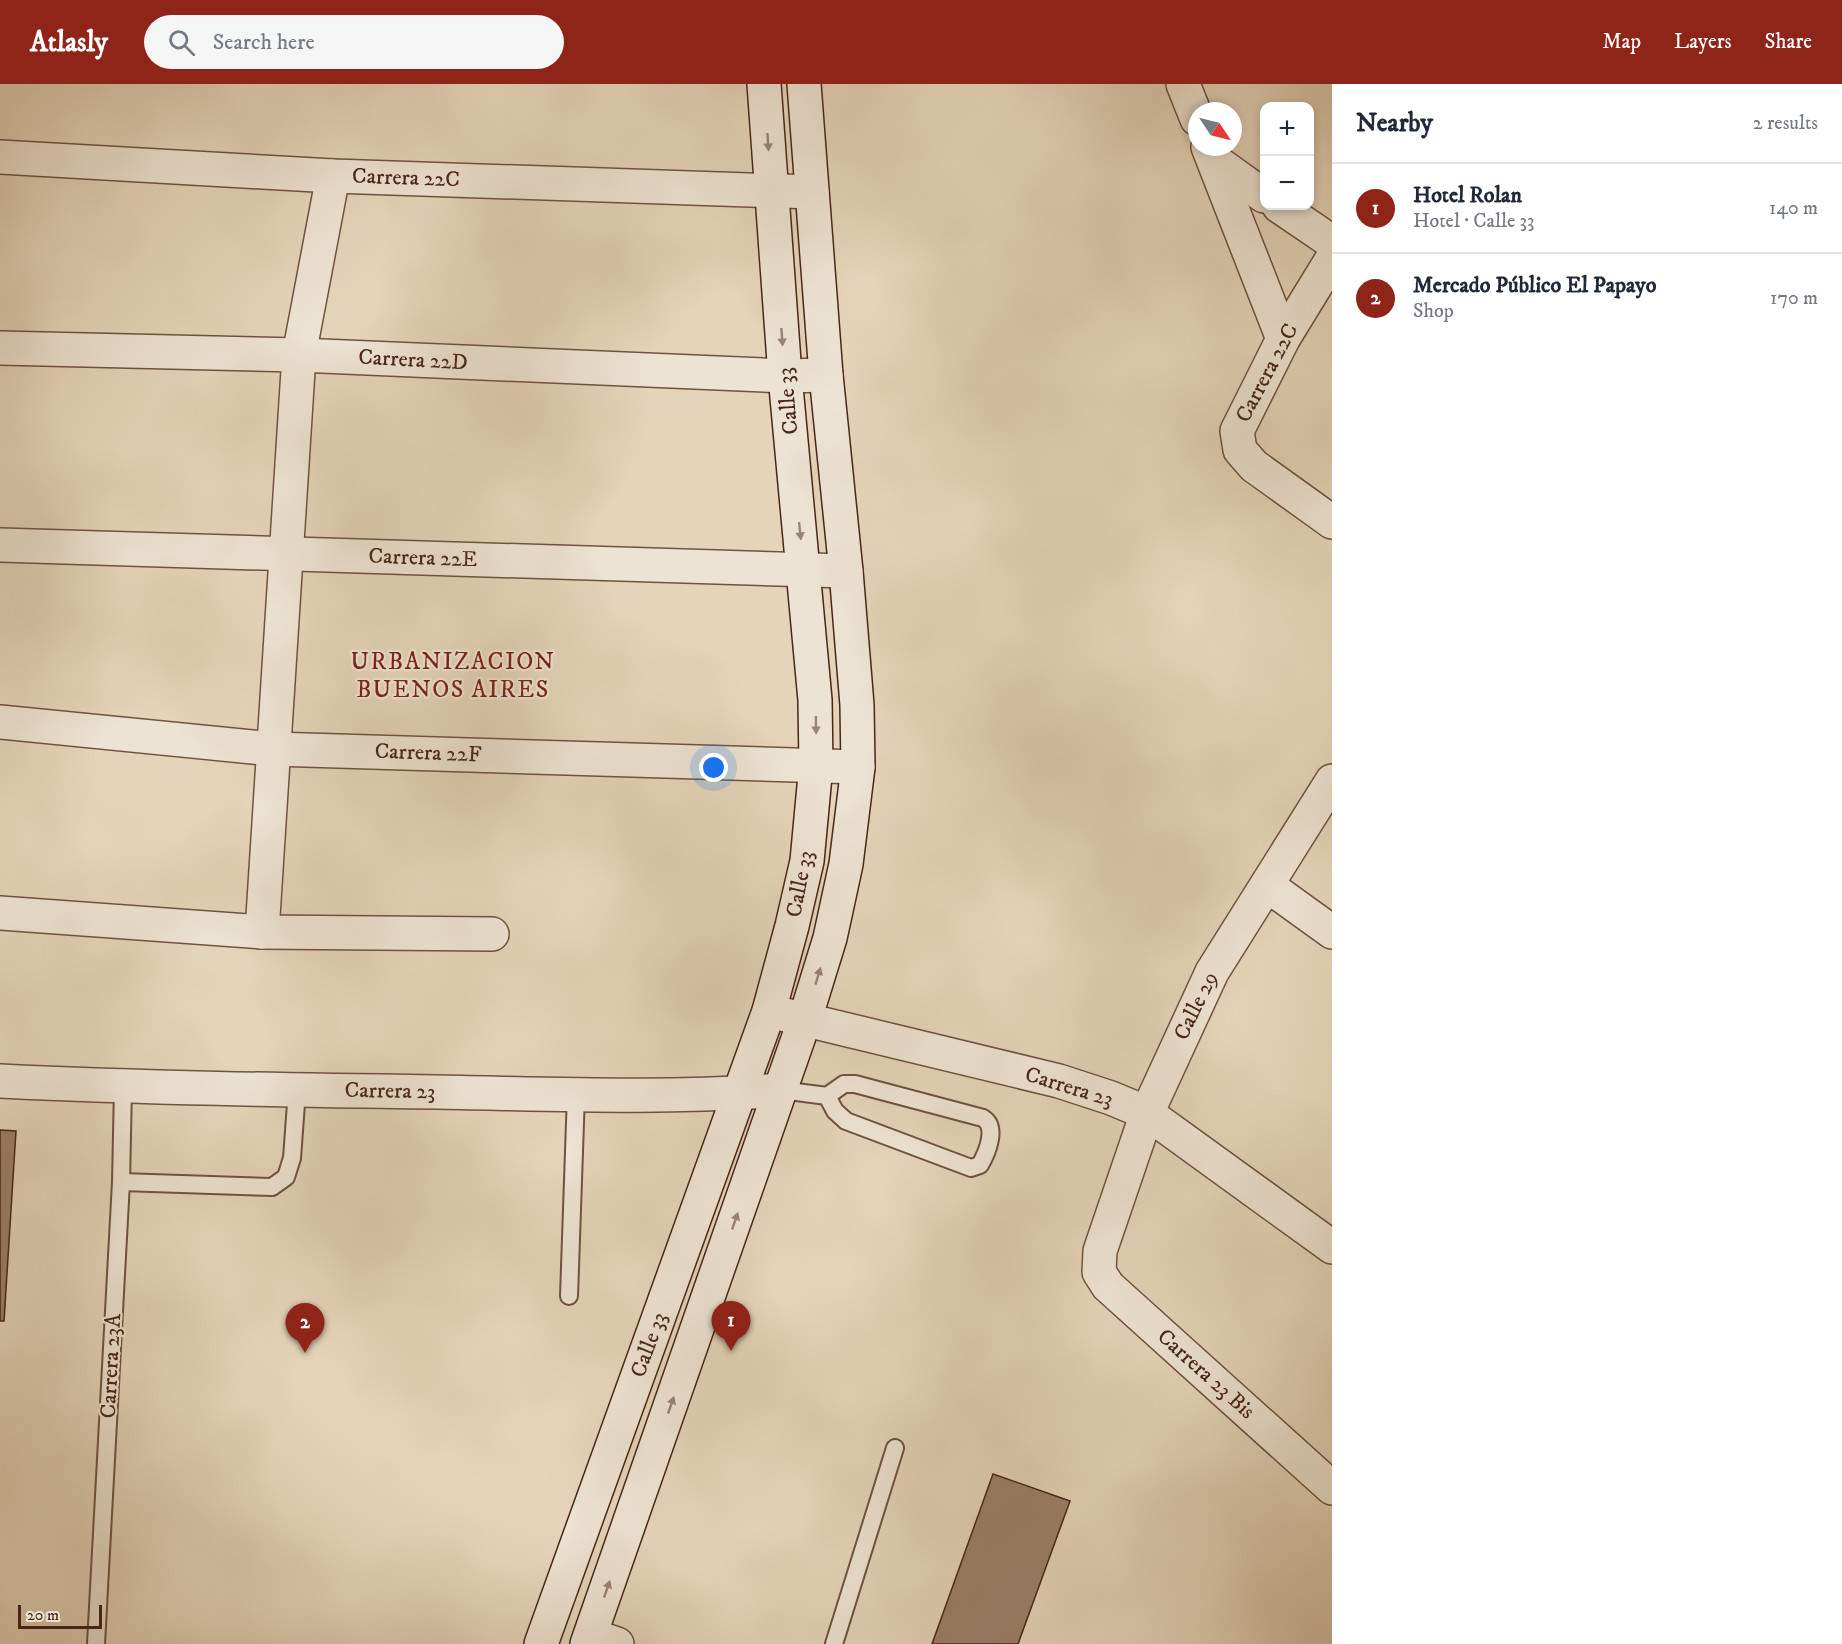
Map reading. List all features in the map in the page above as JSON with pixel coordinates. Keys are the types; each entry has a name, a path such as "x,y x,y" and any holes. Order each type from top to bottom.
{"street":[{"path":"1183,84 1190,102"},
{"path":"764,88 804,87"},
{"name":"Calle 33","path":"598,1641 805,1019 830,938 846,864 858,767 857,705 826,375 804,87"},
{"name":"Calle 33","path":"540,1644 769,1011 807,861 816,765 815,700 785,376 764,88"},
{"path":"1212,156 1283,339"},
{"path":"1214,156 1260,193"},
{"name":"Carrera 22C","path":"0,157 333,176 812,192"},
{"path":"262,932 299,355 333,176"},
{"path":"1285,210 1332,242"},
{"name":"Carrera 22C","path":"1332,259 1283,339 1237,430 1239,450 1254,466 1332,522"},
{"name":"Carrera 22D","path":"0,348 299,355 785,376 826,375"},
{"name":"Carrera 22E","path":"0,545 846,571"},
{"name":"Carrera 22F","path":"0,722 273,748 858,767"},
{"name":"Calle 29","path":"1100,1251 1147,1113 1212,972 1332,781"},
{"path":"1267,885 1332,932"},
{"path":"0,913 262,932 492,933"},
{"name":"Carrera 23","path":"769,1011 1059,1082 1111,1098 1147,1113 1332,1247"},
{"name":"Carrera 23","path":"0,1081 123,1087 576,1094 740,1093 781,1090"},
{"name":"Carrera 23 Bis","path":"1100,1251 1099,1272 1108,1286 1332,1488"}],"lane":[{"path":"781,1090 827,1096 844,1084 855,1084 983,1118 989,1121 992,1128 984,1158 980,1166 971,1168 846,1121 835,1111 827,1096"},
{"name":"Carrera 23A","path":"96,1644 121,1182 123,1087"},
{"path":"121,1182 272,1187 286,1177 292,1158 297,1090"},
{"path":"569,1296 576,1094"},
{"path":"834,1644 895,1448"}],"building":[{"path":"0,1130 16,1131 4,1321 0,1321"},
{"path":"993,1474 1070,1501 1018,1644 932,1644"}],"place":[{"name":"Hotel Rolan","path":"731,1351"},
{"name":"Mercado Público El Papayo","path":"305,1353"}],"district":[{"name":"URBANIZACION BUENOS AIRES","path":"453,676"}]}
